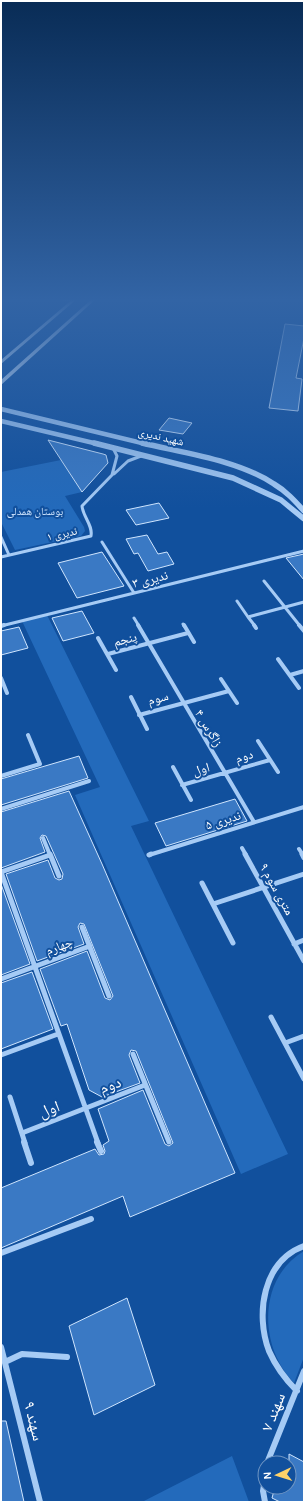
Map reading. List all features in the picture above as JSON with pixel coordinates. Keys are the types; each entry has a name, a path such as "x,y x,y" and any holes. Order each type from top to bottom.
{"main road":[{"path":"1,383 17,368"}],"street":[{"name":"شهید ندیری","path":"1,409 215,460 247,470 284,489 304,511"},
{"name":"شهید ندیری","path":"1,421 147,455 233,478 276,497 304,519"},
{"path":"110,446 117,456 112,475"},
{"path":"112,475 131,458 147,455"},
{"name":"ندیری ۱","path":"1,557 91,536 91,528 82,511 82,506 112,475"},
{"path":"1,537 9,555"},
{"path":"102,542 134,593"},
{"name":"ندیری ۳","path":"1,626 304,551"},
{"path":"264,581 304,631"},
{"path":"237,600 256,628"},
{"path":"248,616 304,602"},
{"name":"زاگرس ۴","path":"134,618 254,822"},
{"path":"183,624 194,642"},
{"name":"پنجم","path":"108,654 188,633"},
{"path":"98,638 116,670"},
{"path":"278,659 299,688"},
{"path":"290,675 304,671"},
{"path":"1,678 7,693"},
{"path":"221,679 237,703"},
{"path":"183,703 229,690"},
{"path":"131,697 147,729"},
{"name":"سوم","path":"140,715 183,703"},
{"path":"1,776 40,764 28,735"},
{"path":"258,741 278,772"},
{"name":"دوم","path":"225,773 270,760"},
{"path":"173,767 191,800"},
{"name":"اول","path":"182,785 225,773"},
{"path":"1,809 89,781"},
{"name":"ندیری ۵","path":"150,855 304,807"},
{"path":"42,838 59,876"},
{"name":"۹ متری سوم","path":"242,848 304,961"},
{"path":"298,849 304,858"},
{"path":"50,855 1,872 36,966 58,1034 101,1151"},
{"path":"213,904 304,874"},
{"path":"202,883 233,943"},
{"name":"چهارم","path":"82,927 109,996"},
{"path":"294,944 304,940"},
{"name":"چهارم","path":"36,966 90,946"},
{"path":"1,979 36,966"},
{"path":"272,1016 304,1079"},
{"path":"1,1055 58,1034"},
{"path":"285,1043 304,1036"},
{"path":"133,1054 169,1142"},
{"name":"دوم","path":"85,1109 145,1085"},
{"path":"10,1097 31,1163"},
{"name":"اول","path":"22,1133 85,1109"},
{"path":"1,1253 91,1219"},
{"path":"296,1391 287,1383 277,1369 270,1353 262,1324 262,1308 264,1293 277,1266 285,1256 304,1246"},
{"name":"سهند ۹","path":"1,1347 40,1502"},
{"path":"4,1362 22,1354 66,1357"},
{"name":"سهند ۷","path":"270,1455 304,1371"}],"green space":[{"name":"بوستان همدلی","path":"61,460 82,492 65,496 85,531 81,536 15,550 1,522 1,472"},
{"path":"47,615 149,821 131,826 288,1154 241,1174 75,795 100,787 22,621"},
{"path":"304,1251 304,1357 294,1383 282,1368 274,1351 269,1332 268,1313 271,1295 278,1278 289,1263"},
{"path":"232,1456 249,1502 142,1502"}],"building":[{"path":"277,368 298,368 296,378 302,379 298,411 269,408"},
{"path":"169,418 192,423 183,434 159,430"},
{"path":"48,440 106,455 108,463 82,492"},
{"path":"159,503 169,518 136,525 126,510"},
{"path":"147,535 158,554 167,552 174,564 148,571 138,553 134,554 126,539"},
{"path":"102,552 124,586 77,598 58,563"},
{"path":"304,554 304,580 286,558"},
{"path":"82,611 94,633 63,641 52,618"},
{"path":"19,627 28,648 1,655 1,631"},
{"path":"79,756 88,778 1,805 1,779"},
{"path":"69,791 235,1173 130,1217 123,1196 1,1248 1,1188 95,1149 99,1155 104,1154 105,1151 103,1145 109,1141 98,1109 143,1090 165,1144 169,1146 173,1143 136,1051 131,1050 129,1055 140,1083 102,1097 89,1090 67,1024 61,1026 40,969 87,951 105,998 110,1000 113,996 84,924 80,923 78,927 84,944 37,961 6,874 48,860 55,878 59,880 62,879 63,874 46,836 42,835 40,838 45,852 1,868 1,812"},
{"path":"235,799 247,821 166,846 155,823"},
{"path":"1,884 30,964 1,975"},
{"path":"32,972 53,1029 1,1049 1,983"},
{"path":"127,1298 155,1385 94,1415 69,1326"},
{"path":"1,1421 6,1421 24,1502 1,1502"},
{"path":"297,1458 304,1462 304,1502 280,1502 272,1498 273,1495 297,1495"}]}
